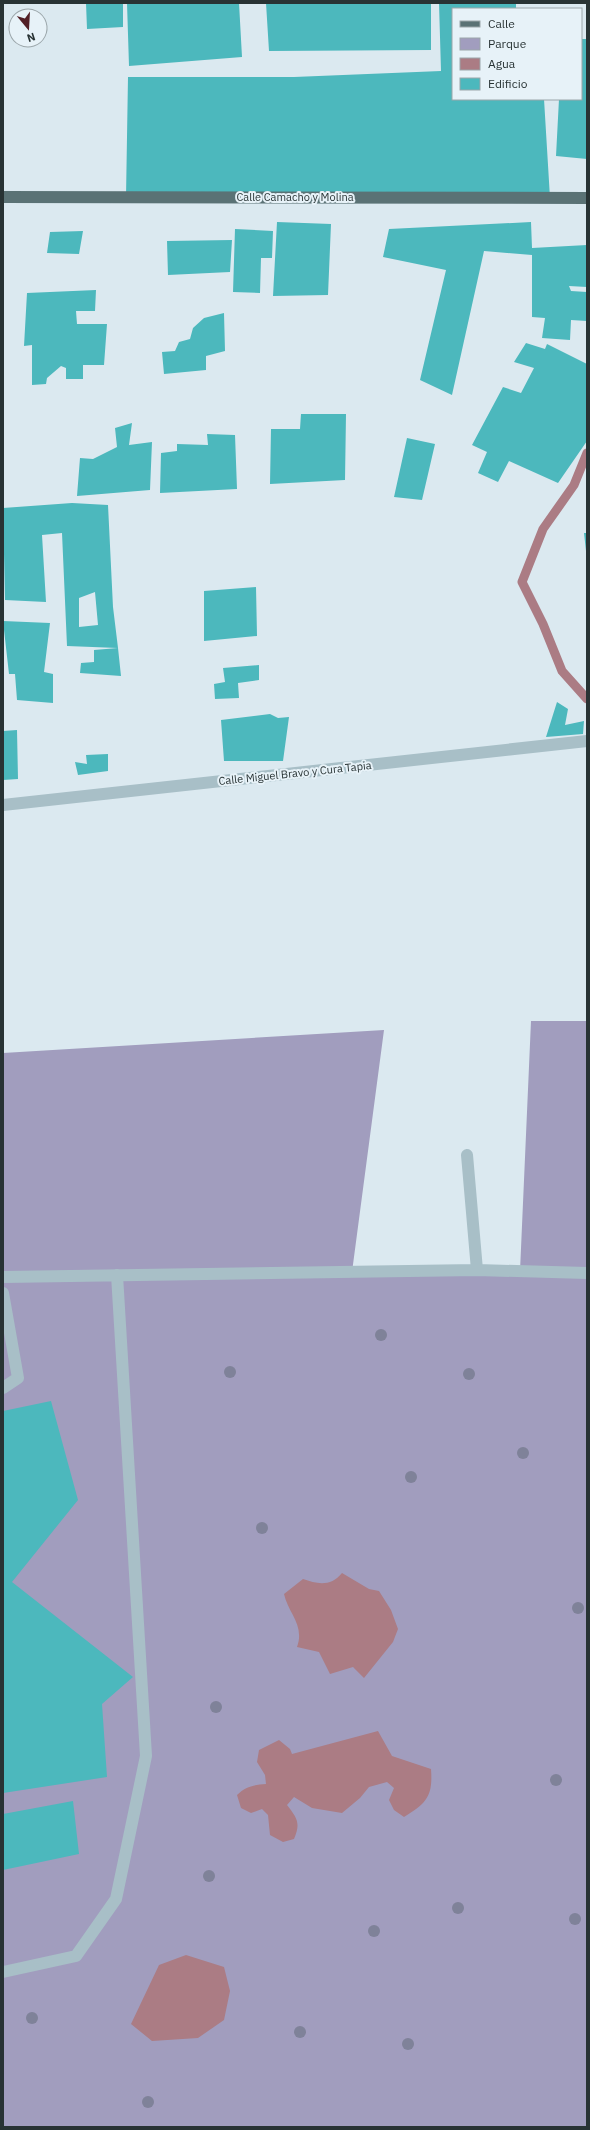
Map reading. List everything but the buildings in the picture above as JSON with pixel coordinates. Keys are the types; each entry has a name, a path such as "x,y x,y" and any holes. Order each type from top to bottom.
{"main road":[{"name":"Calle Camacho y Molina","path":"3,197 586,196"}],"street":[{"name":"Calle Miguel Bravo y Cura Tapia","path":"3,805 587,741"},
{"path":"467,1155 477,1270"},
{"path":"3,1277 477,1270 587,1273"},
{"path":"3,1972 76,1956 116,1899 146,1756 117,1275"},
{"path":"3,1293 18,1378 3,1388"}],"green space":[{"path":"531,1021 587,1021 587,2127 3,2127 3,1053 384,1030 352,1272 520,1271"}],"water":[{"path":"342,1573 369,1589 379,1591 391,1610 398,1629 393,1642 364,1678 353,1667 330,1674 319,1652 297,1647 299,1632 284,1594 303,1579 324,1583 333,1581"},
{"path":"378,1731 392,1756 431,1769 431,1786 427,1798 423,1803 404,1817 394,1810 389,1800 394,1788 387,1782 369,1787 360,1798 342,1813 312,1808 294,1797 287,1805 297,1821 297,1829 294,1839 283,1842 270,1835 268,1815 262,1809 251,1813 241,1808 237,1795 250,1786 266,1784 265,1775 257,1762 259,1750 279,1740 290,1749 292,1754"},
{"path":"186,1955 224,1967 230,1991 224,2020 198,2038 152,2041 131,2024 159,1965"}],"waterway":[{"path":"587,453 574,485 543,529 522,582 543,624 562,671 587,699"}]}
